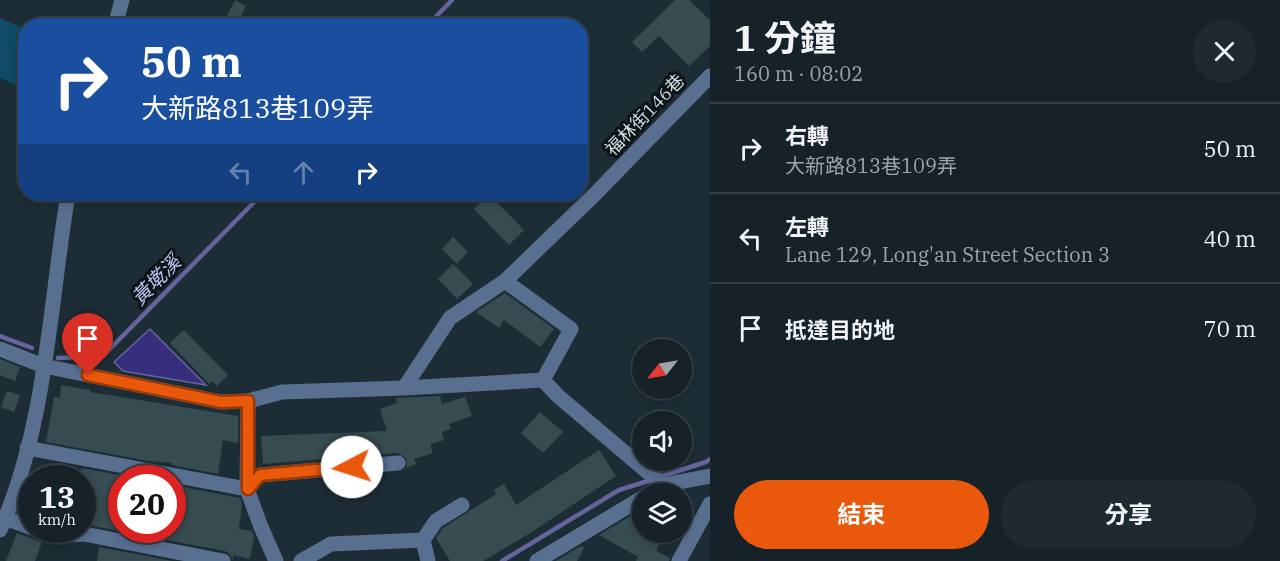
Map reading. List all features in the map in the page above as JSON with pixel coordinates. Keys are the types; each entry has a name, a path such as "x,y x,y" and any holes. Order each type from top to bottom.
{"street":[{"path":"117,18 122,0"},
{"name":"福林街146巷","path":"588,201 710,76"},
{"path":"18,526 3,524 27,448 44,366 67,201"},
{"name":"福林街146巷","path":"404,388 450,318 505,281 588,201"},
{"path":"505,281 571,329 543,380"},
{"path":"0,349 44,366 221,402 248,401 282,392 543,380"},
{"path":"543,380 654,483"},
{"path":"248,401 248,489 276,561"},
{"path":"27,448 248,489"},
{"path":"248,489 260,475 398,463"},
{"path":"662,483 710,476"},
{"path":"428,561 423,540 436,521 462,504"},
{"path":"537,561 632,504"},
{"path":"679,561 710,504"},
{"path":"96,536 223,561"},
{"path":"301,561 331,544 423,540"}],"shaded area":[{"path":"0,18 18,26 18,86 0,78"},
{"path":"150,329 206,385 123,371 114,362"}],"building":[{"path":"235,0 246,6 240,18 226,18"},
{"path":"675,0 689,0 710,20 710,46 689,66 659,36 642,52 632,42"},
{"path":"482,201 496,201 524,230 509,245 474,209"},
{"path":"453,237 468,252 457,264 442,249"},
{"path":"453,264 473,284 457,299 438,279"},
{"path":"505,293 554,329 540,347 504,320 499,328 476,312"},
{"path":"184,330 228,375 217,386 212,381 209,384 170,343"},
{"path":"0,359 20,367 15,381 0,375"},
{"path":"61,385 90,390 90,392 238,416 238,443 223,440 218,474 186,468 186,465 172,465 172,463 148,461 46,442 54,397 60,398"},
{"path":"7,391 20,395 14,412 1,407"},
{"path":"440,396 442,404 465,397 472,416 449,424 451,429 442,432 444,440 430,444 433,453 414,459 416,464 407,468 406,458 397,453 263,464 261,436 387,431 380,409 397,403 396,398"},
{"path":"540,412 563,432 543,453 521,433"},
{"path":"599,450 616,476 532,532 483,561 450,561 436,538 443,528 496,494 494,490 504,484 516,505"},
{"path":"96,471 108,473 108,529 96,527"},
{"path":"186,488 240,498 242,505 239,529 252,531 254,536 250,559 233,555 233,561 230,554 183,543 186,543"},
{"path":"632,515 632,543 660,543 656,551 670,558 669,561 636,561 638,557 599,535"},
{"path":"17,533 18,543 42,543 35,561 6,561"},
{"path":"581,546 584,548 577,561 556,561"},
{"path":"99,547 172,561 97,561"}],"waterway":[{"name":"黃墘溪","path":"435,18 452,0"},
{"name":"黃墘溪","path":"58,358 103,356 255,201"},
{"name":"黃墘溪","path":"0,336 32,348"},
{"path":"659,477 710,459"},
{"path":"502,561 619,490 651,480"}],"route":[{"path":"88,375 221,402 248,401 248,489 260,475 352,467"}]}
